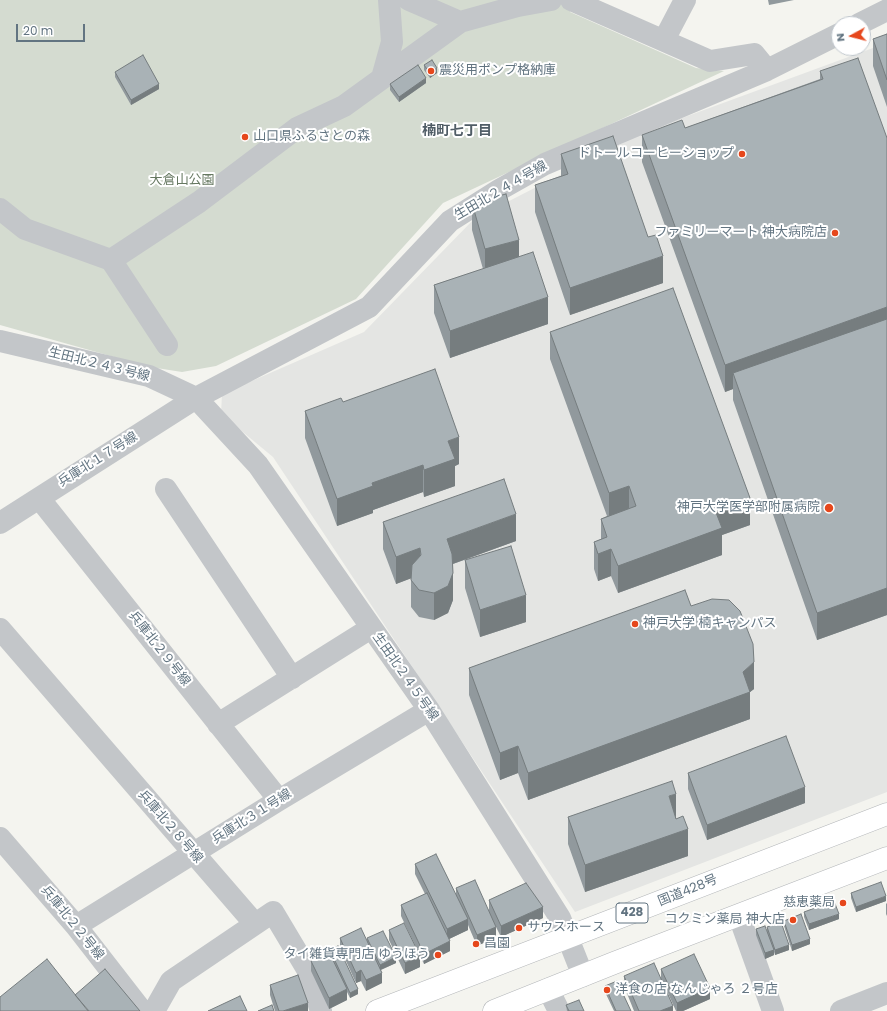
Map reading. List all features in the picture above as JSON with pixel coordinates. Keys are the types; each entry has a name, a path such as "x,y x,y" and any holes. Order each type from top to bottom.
{"highway":[{"name":"国道428号","path":"377,1011 887,814"},
{"path":"494,1011 887,858"}],"street":[{"path":"382,78 392,42 389,0"},
{"path":"409,0 460,22"},
{"path":"111,260 199,202 297,128 344,106 460,22 518,6 551,0"},
{"path":"571,0 710,61 754,54 767,70"},
{"path":"664,40 685,0"},
{"path":"871,18 887,10"},
{"name":"生田北２４４号線","path":"196,398 369,307 450,221 499,190 545,164 767,70 831,38"},
{"path":"0,209 25,229 111,260 167,345"},
{"name":"生田北２４３号線","path":"2,344 149,376 196,398"},
{"name":"兵庫北１７号線","path":"0,523 196,398"},
{"name":"生田北２４５号線","path":"196,398 258,465 429,710 560,918 583,976"},
{"path":"166,489 292,678"},
{"name":"兵庫北２９号線","path":"39,498 279,800"},
{"path":"218,724 371,628"},
{"name":"兵庫北２８号線","path":"0,630 255,924"},
{"name":"兵庫北３１号線","path":"76,926 279,800 429,710"},
{"name":"兵庫北２２号線","path":"0,838 76,926 142,1011"},
{"path":"154,1011 171,980 273,912 307,969 321,1011"},
{"path":"738,916 773,1011"},
{"path":"548,989 558,1011"},
{"path":"841,1011 887,993"}],"shaded area":[{"name":"神戸大学 楠キャンパス","path":"887,40 887,792 575,912 273,457 221,414 222,394 364,332 474,219 644,132 851,56 871,56 871,49"}],"green space":[{"name":"大倉山公園","path":"0,0 574,0 570,12 696,68 724,71 443,203 356,299 216,366 182,372 150,367 0,325"}],"building":[{"path":"887,34 887,80 873,39"},
{"path":"143,55 159,84 131,100 115,72"},
{"path":"858,58 887,138 887,307 725,365 642,135 682,120 685,128 823,79 820,71"},
{"path":"432,60 437,68 430,73 424,65"},
{"path":"418,65 426,78 399,97 390,84"},
{"path":"613,136 648,237 656,235 663,256 570,288 535,185 568,174 561,154"},
{"path":"506,194 519,240 485,249 472,203"},
{"path":"533,252 548,297 450,331 434,285"},
{"path":"673,288 750,498 715,510 722,528 618,566 611,549 598,554 594,542 607,537 601,519 636,506 629,486 609,493 550,332"},
{"name":"神戸大学医学部附属病院","path":"887,319 887,588 817,613 733,373"},
{"path":"435,369 459,437 448,441 455,459 424,470 423,465 372,483 373,486 337,499 305,411 341,398 343,402"},
{"path":"504,479 516,514 447,539 452,554 453,573 448,586 434,593 419,590 411,580 412,565 421,555 420,548 396,557 383,522"},
{"path":"511,546 526,595 480,610 465,560"},
{"path":"685,590 691,606 712,599 729,600 740,611 753,644 754,662 743,672 750,692 528,773 518,746 500,753 469,668"},
{"path":"786,736 805,787 707,825 688,773"},
{"path":"672,781 676,794 669,796 676,819 683,816 688,829 585,865 568,817"},
{"path":"436,854 468,919 447,929 415,864"},
{"path":"475,880 496,927 477,935 456,888"},
{"path":"881,882 886,896 856,907 851,893"},
{"path":"526,883 543,907 501,926 489,900"},
{"path":"427,893 450,941 424,954 401,905"},
{"path":"834,901 839,914 809,924 804,912"},
{"path":"801,914 810,939 792,945 784,921"},
{"path":"781,922 789,945 775,950 767,927"},
{"path":"404,923 420,956 405,963 389,930"},
{"path":"765,926 774,950 765,953 756,929"},
{"path":"361,928 382,973 366,980 361,970 356,973 340,938"},
{"path":"383,931 396,957 380,965 367,938"},
{"path":"338,946 358,989 350,993 330,950"},
{"path":"329,952 347,989 329,998 311,961"},
{"path":"694,954 710,988 677,1003 661,969"},
{"path":"47,959 88,1011 0,1011 0,997"},
{"path":"654,963 673,1006 660,1011 639,1011 624,976"},
{"path":"105,969 140,1011 89,1011 75,995"},
{"path":"298,975 308,1003 279,1011 270,985"},
{"path":"617,981 631,1011 616,1011 605,986"},
{"path":"240,996 247,1011 208,1011"},
{"path":"579,1000 584,1011 569,1011 566,1005"},
{"path":"272,1005 274,1011 258,1011"}],"place":[{"name":"震災用ポンプ格納庫","path":"431,71"},
{"name":"山口県ふるさとの森","path":"245,137"},
{"name":"ドトールコーヒーショップ","path":"742,154"},
{"name":"ファミリーマート 神大病院店","path":"835,233"},
{"name":"神戸大学医学部附属病院","path":"829,508"},
{"name":"神戸大学 楠キャンパス","path":"635,624"},
{"name":"慈恵薬局","path":"843,903"},
{"name":"コクミン薬局 神大店","path":"793,920"},
{"name":"サウスホース","path":"519,928"},
{"name":"昌園","path":"476,944"},
{"name":"タイ雑貨専門店 ゆうほう","path":"438,955"},
{"name":"洋食の店 なんじゃろ ２号店","path":"607,990"}],"district":[{"name":"楠町七丁目","path":"457,131"}]}
